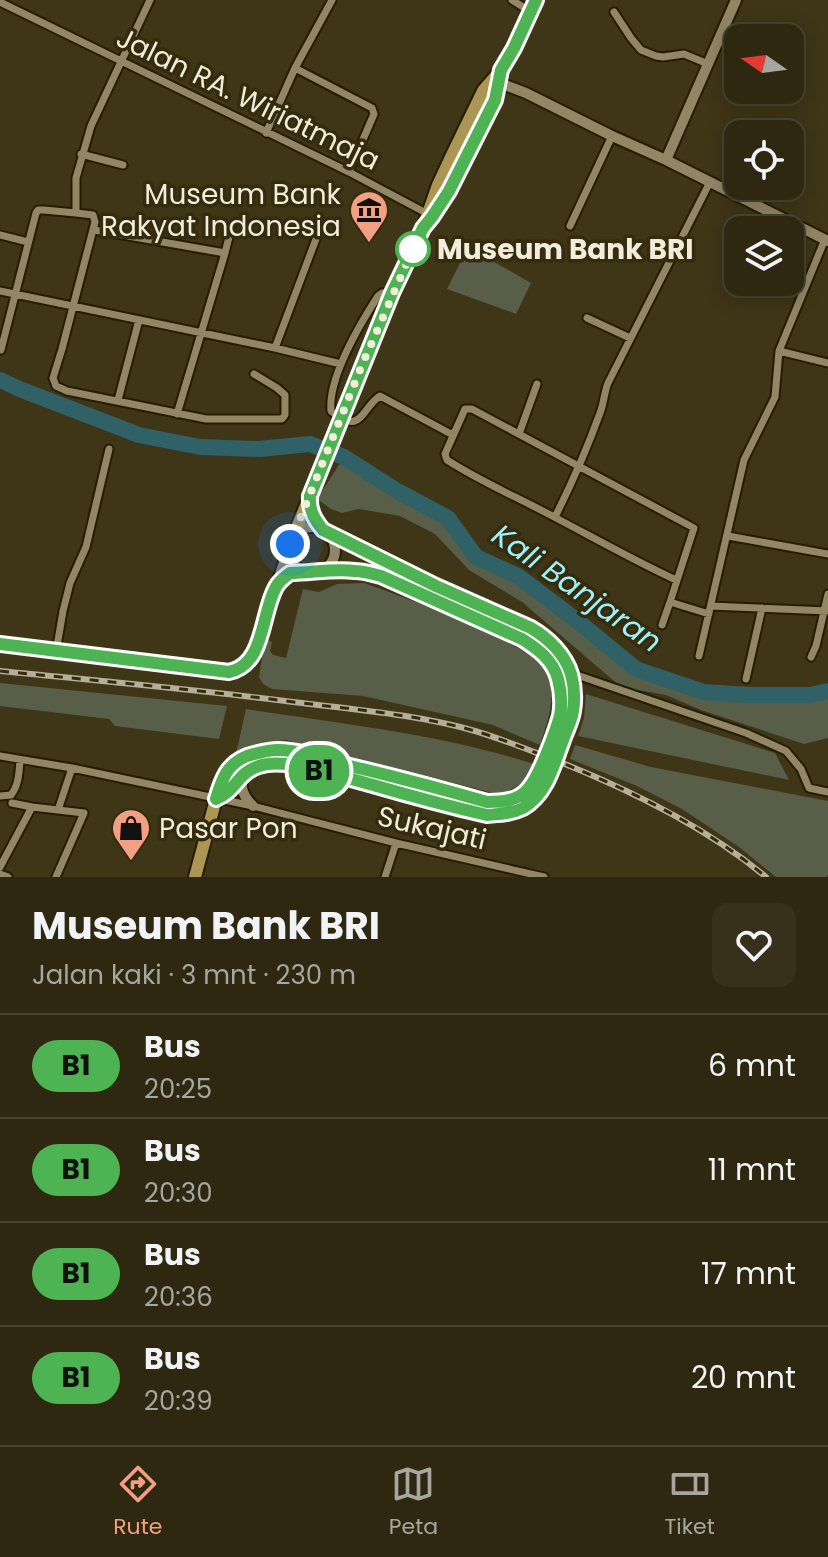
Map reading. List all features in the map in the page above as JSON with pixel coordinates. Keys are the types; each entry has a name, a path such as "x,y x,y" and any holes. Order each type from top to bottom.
{"main road":[{"path":"666,160 736,0"},
{"path":"0,644 229,672 240,670 253,656 290,544 392,293 430,215 438,185 483,91 497,77 534,6"},
{"path":"497,77 826,240"},
{"path":"276,587 290,573 312,573 348,570 381,576 522,639 539,650 558,677 561,692 554,746 573,712 571,673 563,657 531,628 448,592 323,530 317,527 298,532 290,544 292,562 301,570 312,573 327,568 335,556 333,541 323,530 312,513 310,496"},
{"path":"195,877 221,783 227,769 245,757 279,750 487,802 507,802 527,791 538,772"},
{"path":"216,799 232,790 243,774 276,762 318,770 487,815 505,814 523,808 536,798 550,775"},
{"path":"243,774 242,791 253,806"}],"street":[{"path":"76,213 75,185 81,154 101,102 150,0"},
{"path":"266,133 295,68 332,0"},
{"path":"512,0 534,6"},
{"name":"Jalan RA. Wiriatmaja","path":"0,2 349,172 430,215"},
{"path":"614,12 641,50 656,56 684,54 708,64"},
{"path":"295,68 374,110 349,172"},
{"path":"570,226 612,136"},
{"path":"81,154 123,165"},
{"path":"555,517 579,468 602,409 604,394 710,182"},
{"path":"1,350 38,210 76,213 93,215 94,230 54,383 61,389 206,419 282,419 285,415 285,395 254,374"},
{"path":"177,414 232,225"},
{"path":"94,230 225,253"},
{"path":"0,235 28,242"},
{"path":"275,348 316,239"},
{"path":"699,656 728,536 736,486 744,460 775,397 779,351 826,240"},
{"path":"0,291 341,364"},
{"path":"392,293 378,296 341,364 330,403 331,411 354,421 361,419 375,398 380,396 453,435"},
{"path":"587,318 630,338"},
{"path":"118,400 139,320"},
{"path":"779,351 828,363"},
{"path":"519,434 537,384"},
{"path":"662,625 694,528 467,408 445,454 447,460 676,580"},
{"path":"56,652 70,583 86,547 109,449"},
{"path":"728,536 828,554"},
{"path":"811,657 826,611 828,594"},
{"path":"670,602 710,610 762,608 826,611"},
{"path":"746,679 762,608"},
{"path":"571,673 746,733 786,751 801,769 809,788 828,792"},
{"name":"Sukajati","path":"0,756 253,806 544,877"},
{"path":"0,796 14,793 20,760"},
{"path":"58,810 72,768"},
{"path":"12,803 84,813 56,877"},
{"path":"0,867 32,807"},
{"path":"385,877 396,843"},
{"path":"0,874 8,877"}],"green space":[{"path":"468,247 531,283 516,314 447,289"},
{"path":"344,457 448,518 476,557 518,576 636,669 704,692 810,695 828,691 828,738 804,744 701,710 666,695 621,687 522,602 469,570 435,534 400,516 359,509 342,513 317,499"},
{"path":"364,583 493,635 537,661 547,672 551,691 550,709 540,745 493,725 363,696 272,689 263,684 259,677 265,639 272,642 270,651 273,655 286,658 303,589 319,592 337,584"},
{"path":"0,683 227,706 219,739 115,726 109,719 0,706"},
{"path":"586,694 775,753 789,780 578,736 584,718"},
{"path":"246,709 428,737 534,764 524,782 501,795 286,740 261,743 236,754"},
{"path":"575,745 651,767 828,801 828,875 776,877 739,847 682,809 637,786 570,759"}],"waterway":[{"name":"Kali Banjaran","path":"0,380 139,435 200,447 259,449 310,444 344,457 448,518 476,557 518,576 636,669 704,692 810,695 828,691"}],"tunnel":[{"path":"538,772 549,744"},
{"path":"550,775 560,749"}],"railway":[{"path":"0,671 367,711 475,731 555,760 638,796 718,841 766,877"}],"bus line":[{"name":"B1","path":"0,644 229,672 240,670 253,656 276,587 290,573 339,570 381,576 522,639 550,662 561,692 560,714 538,772 527,791 507,802 487,802 279,750 245,757 227,769 216,799 232,790 248,770 276,762 487,815 505,814 523,808 536,798 550,775 573,712 571,673 563,657 531,628 436,586 323,530 310,504 310,496 392,293 423,228 449,191 495,100 501,70 536,0"}],"place":[{"name":"Museum Bank Rakyat Indonesia","path":"369,244"},
{"name":"Museum Bank BRI","path":"413,249"},
{"name":"Pasar Pon","path":"131,862"}],"route":[{"path":"290,544 392,293 413,249"}]}
